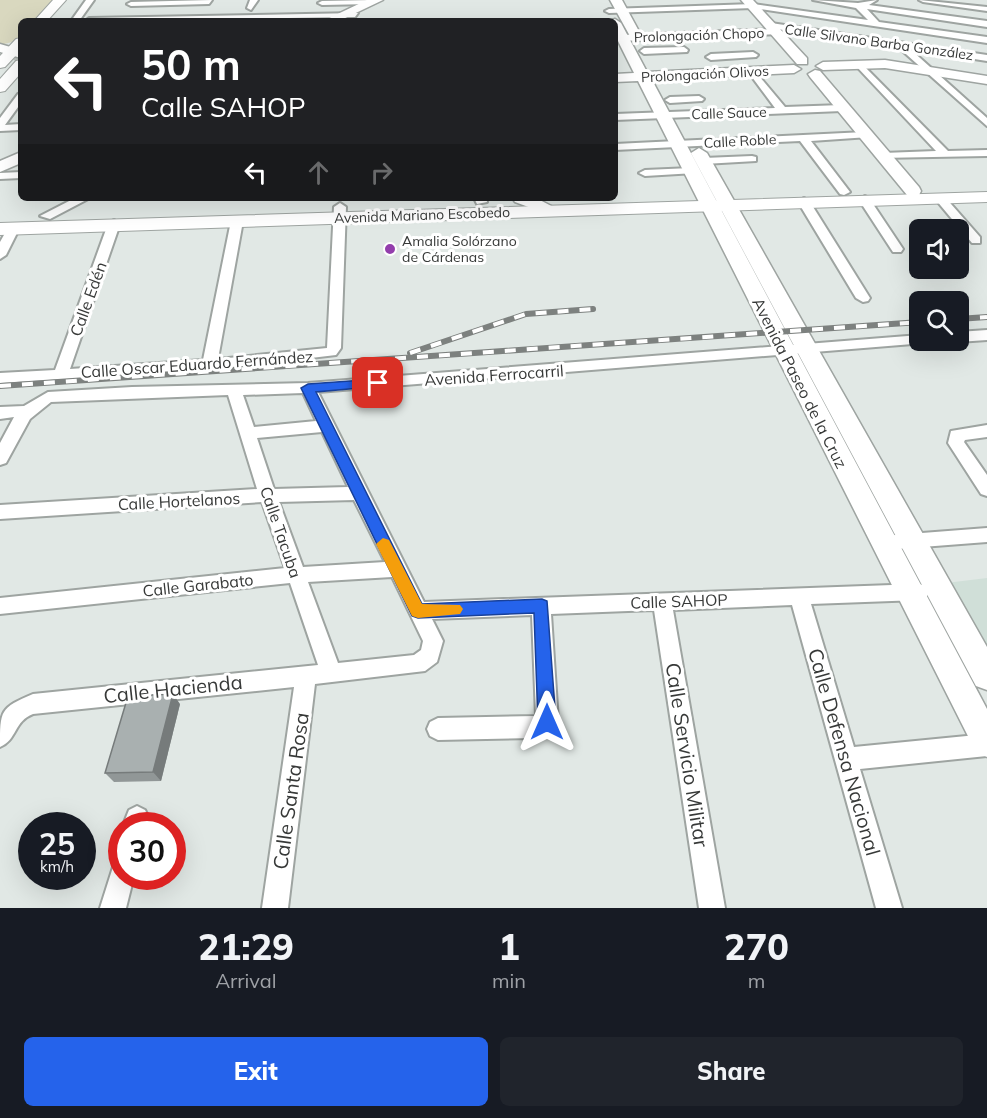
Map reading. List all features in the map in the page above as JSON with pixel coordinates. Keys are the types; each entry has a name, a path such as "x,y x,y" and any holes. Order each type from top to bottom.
{"main road":[{"path":"43,18 60,0"},
{"path":"51,18 66,0"},
{"path":"63,18 80,0"},
{"path":"347,17 389,0"},
{"path":"347,17 374,1"},
{"path":"750,3 774,29 796,65"},
{"name":"Prolongación Olivos","path":"629,31 752,65 796,65 819,70"},
{"name":"Prolongación Olivos","path":"618,65 629,31"},
{"name":"Prolongación Olivos","path":"618,68 629,31"},
{"name":"Avenida Paseo de la Cruz","path":"629,31 715,200 784,353 987,743"},
{"path":"0,75 11,53"},
{"path":"0,88 11,53"},
{"path":"0,95 11,53"},
{"path":"913,191 842,108 819,70 885,64 987,80"},
{"path":"0,167 18,158"},
{"path":"0,175 18,166"},
{"name":"Avenida Mariano Escobedo","path":"510,201 540,202 573,209 844,192 987,189"},
{"name":"Avenida Mariano Escobedo","path":"3,225 46,216 340,212 540,202 715,200 804,202 987,196"},
{"name":"Avenida Paseo de la Cruz","path":"715,200 809,349 987,676"},
{"name":"Avenida Mariano Escobedo","path":"3,225 237,221 468,201"},
{"path":"3,225 144,218 170,222"}],"street":[{"path":"77,18 90,0"},
{"path":"817,0 987,24"},
{"path":"859,6 873,0"},
{"path":"923,0 987,9"},
{"path":"974,0 987,5"},
{"path":"131,4 209,1 202,18"},
{"path":"322,3 374,1"},
{"path":"629,31 680,9 750,3 987,40"},
{"path":"859,6 987,123"},
{"path":"708,8 714,16"},
{"path":"680,9 686,18"},
{"path":"319,18 347,17"},
{"path":"721,25 727,34"},
{"path":"692,26 698,35"},
{"name":"Prolongación Chopo","path":"629,31 698,35 774,29"},
{"name":"Calle Silvano Barba González","path":"774,29 987,58"},
{"path":"629,31 684,50"},
{"path":"711,57 738,56 752,65 782,110"},
{"path":"860,65 945,154"},
{"path":"670,110 699,99"},
{"path":"0,127 18,101"},
{"name":"Calle Sauce","path":"618,117 670,110 842,108"},
{"path":"0,127 18,127"},
{"name":"Calle Roble","path":"618,147 691,155 802,138 865,135"},
{"path":"802,138 844,192"},
{"path":"883,156 987,153"},
{"path":"645,173 691,155 752,159"},
{"path":"0,175 18,175"},
{"path":"940,198 976,240"},
{"path":"865,200 897,249"},
{"path":"46,216 78,201"},
{"path":"804,202 863,298"},
{"name":"Calle Oscar Eduardo Fernández","path":"0,378 210,365 331,352 334,348 340,212"},
{"path":"210,365 237,221"},
{"name":"Calle Edén","path":"61,374 114,224"},
{"path":"0,255 3,225"},
{"path":"969,336 987,335"},
{"name":"Avenida Ferrocarril","path":"0,413 25,411 35,402 48,397 132,392 308,388 784,353 909,341"},
{"path":"308,388 418,611"},
{"name":"Calle Tacuba","path":"234,390 295,575 331,672"},
{"path":"0,459 25,411"},
{"path":"247,433 325,426"},
{"path":"987,431 957,435 956,443 987,489"},
{"name":"Calle Hortelanos","path":"0,512 358,493"},
{"path":"884,543 987,535"},
{"name":"Calle Garabato","path":"0,606 295,575 396,569"},
{"name":"Calle SAHOP","path":"418,611 941,591"},
{"name":"Calle Defensa Nacional","path":"800,596 889,908"},
{"name":"Calle Servicio Militar","path":"662,602 712,908"},
{"path":"438,729 534,727 547,722 542,606"},
{"name":"Calle Hacienda","path":"0,736 15,711 33,704 418,664 430,655 433,640 418,611"},
{"name":"Calle Santa Rosa","path":"275,908 306,675"},
{"path":"846,759 987,743"},
{"path":"113,908 118,890"}],"shaded area":[{"path":"987,578 987,657 946,583"}],"green space":[{"path":"0,0 54,0 38,18 18,18 18,39 0,45"}],"building":[{"path":"173,694 153,772 105,773 128,696"}],"tunnel":[{"path":"14,60 18,55"}],"railway":[{"path":"410,353 526,314 593,309"},
{"path":"969,318 987,317"},
{"path":"0,386 909,323"}],"slow traffic":[{"path":"383,544 418,611 454,609"}],"place":[{"name":"Amalia Solórzano de Cárdenas","path":"390,249"}],"route":[{"path":"378,383 308,388 352,482 418,611 542,606 547,722"}]}
